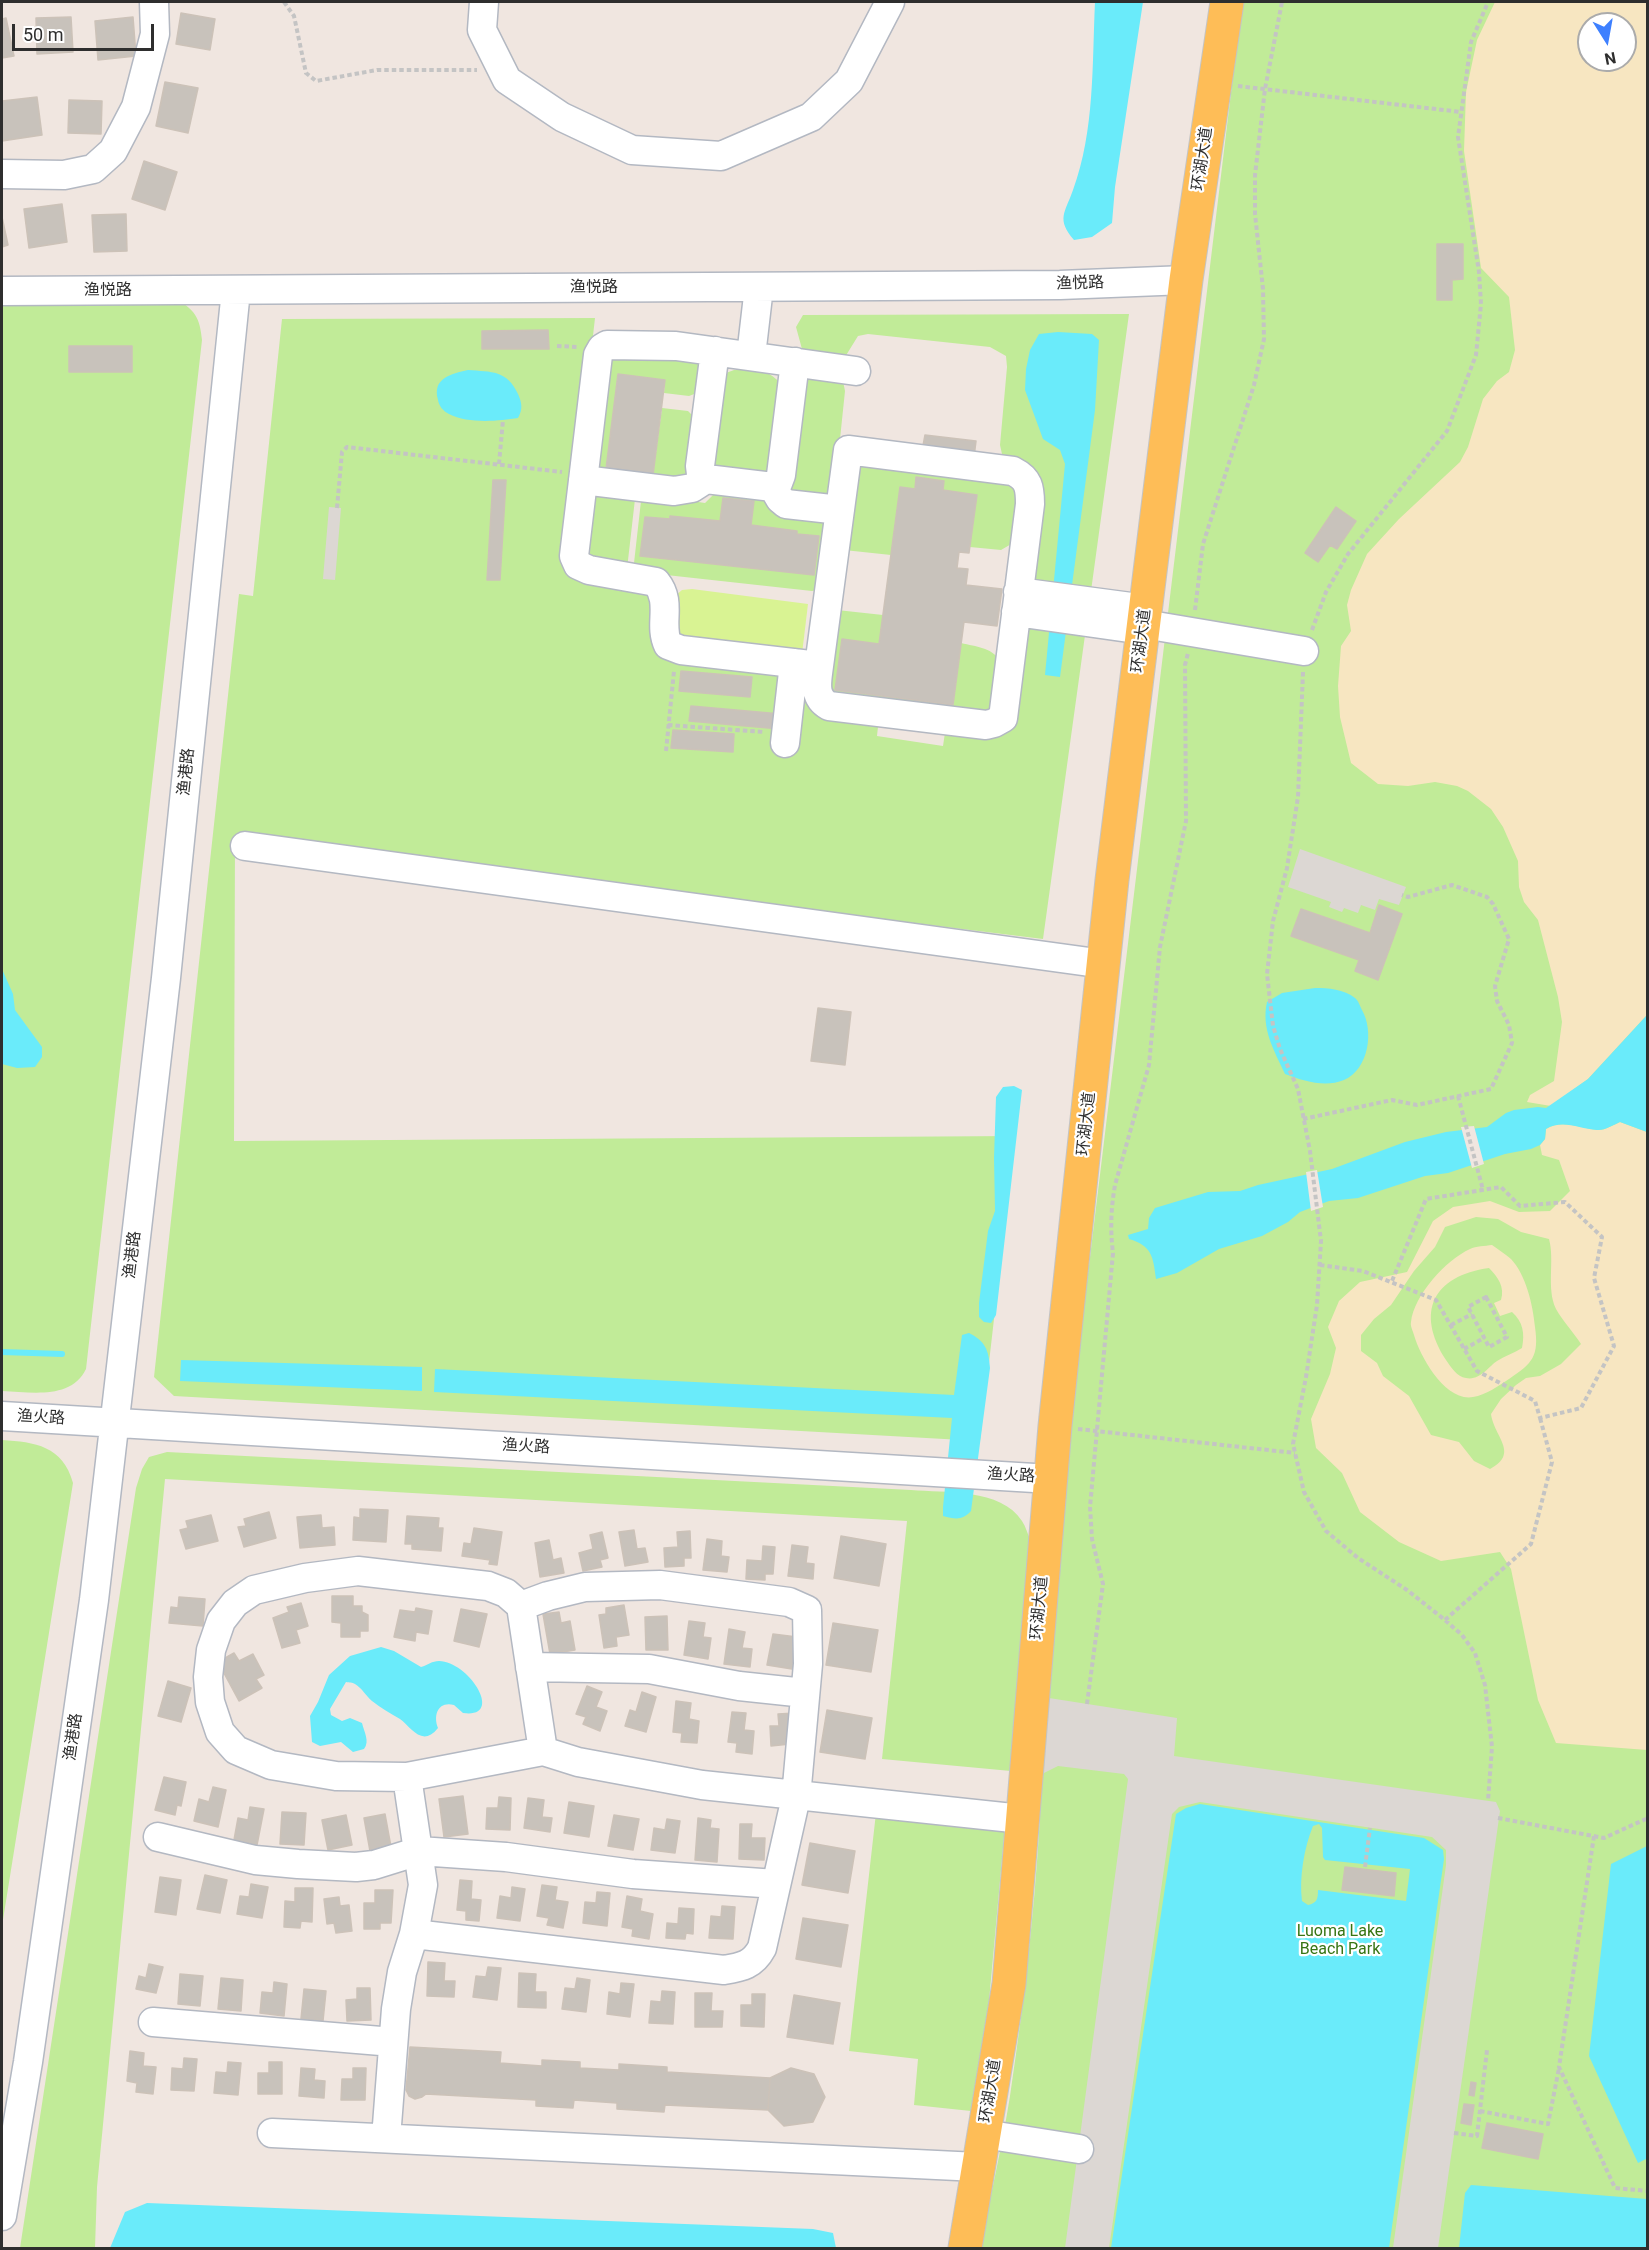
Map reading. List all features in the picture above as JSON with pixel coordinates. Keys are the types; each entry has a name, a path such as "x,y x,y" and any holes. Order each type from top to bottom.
{"main road":[{"name":"环湖大道","path":"965,2248 1009,1984 1055,1426 1104,964 1186,280 1227,2"}],"street":[{"path":"2,174 64,175 93,169 113,151 136,107 155,34 154,2"},
{"path":"484,2 482,30 507,80 562,117 632,150 721,156 811,117 849,81 890,2"},
{"name":"渔悦路","path":"2,291 1060,285 1186,280"},
{"path":"751,356 759,287"},
{"name":"渔港路","path":"2,2216 28,2062 94,1600 166,978 236,290"},
{"path":"806,665 681,650 668,645 665,638 665,600 663,591 656,582 590,570 578,565 574,556 598,355 607,345 676,346 856,370"},
{"path":"715,351 700,466 701,474 706,478 773,487 778,483 781,475 795,362"},
{"path":"786,739 806,665 840,510 848,450 1013,471 1023,476 1030,493 1003,718 986,725 829,706 822,702 817,694 806,665"},
{"path":"583,477 674,491 692,488 706,478"},
{"path":"773,487 786,504 840,510"},
{"path":"1017,602 1144,621 1192,632 1304,651"},
{"path":"245,846 1104,964"},
{"name":"渔火路","path":"2,1416 1051,1479"},
{"path":"543,1751 521,1606 506,1593 488,1586 358,1571 305,1578 255,1590 235,1603 221,1621 211,1650 208,1677 210,1702 220,1732 236,1750 271,1765 325,1774 407,1777 543,1751 578,1762 648,1776 796,1797 1023,1819"},
{"path":"414,1934 724,1971 749,1964 762,1948 796,1797 808,1664 807,1610 789,1602 660,1585 585,1587 548,1596 521,1606"},
{"path":"530,1667 649,1668 739,1686 805,1692"},
{"path":"386,2138 396,2009 402,1971 414,1934 423,1885 407,1777"},
{"path":"158,1837 255,1860 298,1864 356,1867 374,1865 419,1851 506,1857 633,1874 776,1884"},
{"path":"153,2022 393,2042"},
{"path":"272,2133 978,2167"},
{"path":"984,2134 1079,2149"}],"path":[{"path":"284,2 294,16 306,73 316,81 377,70 502,70"},
{"path":"1087,1704 1103,1584 1092,1539 1090,1506 1113,1253 1110,1229 1111,1205 1149,1065 1160,947 1186,821 1185,665 1192,632 1203,544 1254,385 1264,339 1263,289 1255,214 1255,175 1265,89 1282,2"},
{"path":"1488,2 1471,42 1458,137 1479,272 1481,304 1476,355 1447,431 1348,554 1326,592 1304,651 1298,796 1287,868 1274,921 1268,974 1273,1026 1280,1049 1298,1089 1310,1151 1321,1241 1317,1305 1293,1444 1304,1492 1326,1531 1358,1558 1407,1590 1445,1620 1462,1635 1476,1653 1485,1685 1492,1747 1488,1801"},
{"path":"1214,83 1461,112"},
{"path":"499,464 503,420"},
{"path":"337,508 342,452 348,447 499,464 583,477"},
{"path":"666,751 674,666"},
{"path":"668,725 786,739"},
{"path":"1303,1119 1392,1100 1417,1105 1491,1089 1512,1043 1509,1025 1497,1001 1496,986 1509,939 1493,904 1487,897 1452,885 1408,897 1402,895"},
{"path":"1458,1096 1483,1190"},
{"path":"1392,1281 1426,1199 1501,1187 1520,1206 1565,1202 1602,1237 1594,1278 1614,1346 1581,1408 1540,1418"},
{"path":"1320,1265 1363,1271 1436,1300 1477,1371 1534,1401 1540,1418 1552,1462 1531,1544 1445,1620"},
{"path":"1486,1298 1506,1337 1489,1347 1484,1338 1468,1307 1486,1298"},
{"path":"1451,1326 1472,1314"},
{"path":"1464,1349 1484,1338"},
{"path":"1055,1426 1295,1453"},
{"path":"1498,1818 1604,1838 1647,1818"},
{"path":"1365,1867 1370,1828"},
{"path":"1480,2111 1548,2124 1559,2067 1594,1836"},
{"path":"1454,2133 1477,2136 1487,2050"},
{"path":"1559,2067 1615,2188 1647,2191"}],"green space":[{"name":"Luoma Lake Beach Park","path":"1242,2 1647,2 1647,2248 980,2248 1000,2153 1016,2056 1034,1895 1075,1381"},
{"path":"2,300 179,301 194,313 202,340 86,1369 71,1386 37,1393 2,1391"},
{"path":"1129,314 1091,591 1033,587 1032,568 1009,459 1002,454 1000,445 1006,356 990,347 868,334 858,336 845,357 810,355 802,349 796,327 803,315"},
{"path":"595,318 566,575 648,587 660,610 661,657 784,670 809,687 879,717 877,736 943,746 946,726 1000,734 1027,627 1086,628 1043,939 235,839 234,1141 1015,1136 980,1441 174,1396 154,1377 239,594 253,596 282,319"},
{"path":"611,355 700,360 702,391 689,396 664,393 665,380 618,374 606,469 653,475 662,408 688,411 692,415 687,480 596,478"},
{"path":"734,370 765,372 781,384 777,458 765,475 728,476 712,464 726,373"},
{"path":"804,375 843,381 845,391 835,487 831,498 790,493"},
{"path":"860,464 1018,484 1013,543 1001,550 970,547 976,495 943,490 944,481 917,477 915,489 900,488 891,555 844,550"},
{"path":"715,493 761,496 769,509 815,516 823,521 827,530 818,590 639,572 634,563 641,501 646,494 705,503"},
{"path":"586,495 635,499 627,569 584,555"},
{"path":"692,589 808,604 802,654 677,637 675,596 682,590"},
{"path":"837,610 883,615 879,644 842,640 836,690 953,705 961,643 987,650 1000,660 993,713 840,701 830,690"},
{"path":"2,1440 26,1442 46,1448 62,1461 73,1483 2,1926"},
{"path":"167,1452 956,1492 987,1497 1013,1510 1026,1528 1031,1542 1011,1771 882,1759 907,1521 165,1479 97,2187 95,2248 20,2248 136,1488 142,1469 149,1457"},
{"path":"876,1813 1005,1826 989,2001 971,2111 914,2105 918,2059 849,2051"}],"sand":[{"path":"1495,2 1647,2 1647,1015 1588,1079 1551,1106 1527,1102 1530,1095 1554,1081 1562,1022 1558,997 1538,920 1524,902 1519,887 1518,861 1503,827 1491,809 1468,791 1457,786 1435,782 1408,786 1378,784 1351,763 1340,717 1338,686 1341,646 1351,631 1347,605 1367,554 1399,519 1460,462 1468,447 1483,399 1497,381 1509,372 1515,350 1509,297 1481,268 1464,151 1466,92 1477,40"},
{"path":"1620,1122 1647,1132 1647,1750 1556,1743 1538,1700 1511,1569 1500,1552 1441,1561 1399,1542 1360,1512 1342,1473 1316,1448 1311,1419 1330,1374 1336,1348 1328,1327 1339,1301 1360,1282 1407,1272 1433,1221 1453,1207 1490,1201 1519,1212 1550,1211 1570,1191 1559,1160 1542,1155 1540,1145 1545,1139 1546,1129 1565,1124 1600,1130","holes":["1476,1217 1498,1219 1521,1232 1549,1239 1553,1301 1556,1309 1581,1344 1561,1364 1540,1376 1526,1378 1501,1399 1491,1414 1504,1451 1499,1463 1490,1469 1474,1461 1459,1442 1431,1435 1409,1396 1383,1376 1377,1363 1361,1351 1361,1335 1374,1319 1391,1305 1414,1271 1435,1247 1445,1227"]},
{"path":"1492,1245 1511,1259 1525,1282 1534,1318 1535,1352 1524,1368 1496,1387 1478,1396 1463,1397 1453,1392 1435,1376 1417,1344 1411,1322 1413,1312 1425,1290 1451,1261 1470,1249","holes":["1489,1268 1498,1279 1502,1291 1501,1300 1494,1303 1500,1316 1512,1312 1519,1320 1523,1333 1522,1348 1497,1361 1476,1377 1463,1377 1450,1366 1437,1343 1431,1312 1435,1299 1454,1279 1470,1272"]}],"shaded area":[{"path":"329,507 341,508 335,580 323,579"},
{"path":"1300,849 1406,887 1399,905 1379,899 1375,910 1361,905 1358,913 1344,908 1342,912 1329,907 1331,902 1288,887"},
{"path":"1049,1698 1177,1718 1174,1756 1496,1802 1500,1811 1438,2248 1393,2248 1446,1865 1446,1850 1432,1837 1200,1802 1179,1807 1172,1814 1109,2248 1065,2248 1128,1779 1124,1774 1058,1766 1042,1774"}],"water":[{"path":"1095,2 1143,2 1115,187 1112,223 1092,237 1074,240 1065,227 1064,216 1080,167 1089,120"},
{"path":"1058,332 1092,334 1099,340 1095,410 1060,677 1045,675 1065,464 1060,450 1043,439 1025,390 1030,350 1039,334"},
{"path":"468,370 498,374 509,380 520,400 521,409 518,418 493,421 474,420 457,417 443,410 437,393 440,382 449,375"},
{"path":"2,969 13,994 15,1010 42,1047 42,1057 35,1067 17,1068 2,1064"},
{"path":"1315,988 1336,990 1351,995 1357,1000 1366,1019 1368,1038 1364,1059 1352,1075 1337,1082 1314,1083 1285,1074 1267,1030 1267,1002 1282,993"},
{"path":"1647,1015 1647,1132 1620,1122 1600,1130 1565,1125 1552,1126 1546,1129 1545,1139 1540,1145 1531,1149 1505,1154 1448,1173 1425,1176 1358,1198 1329,1201 1300,1212 1288,1222 1262,1236 1219,1249 1177,1273 1156,1279 1150,1253 1142,1245 1129,1239 1128,1235 1148,1229 1149,1218 1155,1208 1208,1192 1240,1191 1332,1169 1405,1142 1446,1132 1487,1127 1514,1110 1546,1108 1588,1079"},
{"path":"1014,1086 1022,1090 996,1315 991,1323 984,1322 979,1317 979,1303 988,1231 995,1211 996,1097 1003,1087"},
{"path":"969,1333 979,1339 985,1347 989,1356 990,1368 971,1511 958,1518 943,1516 952,1418 434,1392 435,1369 954,1395 962,1335"},
{"path":"181,1360 422,1367 422,1391 180,1381"},
{"path":"381,1647 394,1651 421,1667 439,1661 462,1670 478,1690 482,1699 481,1708 475,1713 463,1713 454,1705 444,1705 438,1710 436,1718 438,1728 432,1734 422,1736 372,1701 353,1683 346,1682 330,1709 331,1715 342,1721 350,1718 362,1723 367,1740 366,1746 364,1749 353,1752 341,1742 320,1746 312,1742 310,1716 329,1675 350,1656"},
{"path":"1200,1804 1424,1838 1443,1850 1444,1859 1389,2248 1111,2248 1176,1814","holes":["1319,1824 1322,1828 1325,1860 1410,1869 1406,1901 1318,1890 1315,1902 1308,1905 1302,1901 1302,1873 1307,1844 1313,1826"]},
{"path":"1647,1846 1648,2158 1638,2163 1589,2056 1611,1864"},
{"path":"1471,2185 1647,2199 1647,2248 1459,2248 1465,2193"},
{"path":"147,2203 813,2229 833,2233 836,2248 110,2248 125,2212"}],"pier":[{"path":"1474,1126 1484,1164 1472,1168 1461,1127"},
{"path":"1317,1170 1323,1207 1311,1211 1306,1172"}],"building":[{"path":"181,13 215,19 210,50 176,44"},
{"path":"71,17 73,52 37,54 36,18"},
{"path":"133,17 136,56 98,60 95,21"},
{"path":"6,18 14,56 2,58 2,19"},
{"path":"165,82 198,88 188,133 156,126"},
{"path":"37,97 42,135 2,141 2,101"},
{"path":"69,100 102,101 101,134 68,133"},
{"path":"144,161 177,172 165,210 132,199"},
{"path":"62,204 67,242 29,248 24,209"},
{"path":"126,214 127,251 94,252 92,215"},
{"path":"2,217 8,245 2,247"},
{"path":"1437,244 1463,244 1463,279 1452,280 1452,300 1437,300"},
{"path":"548,330 549,349 482,349 482,331"},
{"path":"69,346 132,346 132,372 69,372"},
{"path":"618,374 665,380 653,475 606,469"},
{"path":"925,435 976,441 974,457 922,451"},
{"path":"916,477 944,481 943,490 977,495 969,553 959,552 957,568 968,569 966,585 1002,589 997,626 964,622 953,705 835,690 842,639 879,644 900,487 915,489"},
{"path":"493,480 506,480 500,580 487,580"},
{"path":"723,498 754,501 751,525 819,536 814,575 640,556 645,517 670,519 670,516 720,521"},
{"path":"1336,507 1356,521 1337,549 1330,545 1318,562 1305,553"},
{"path":"681,671 752,677 750,697 679,691"},
{"path":"691,706 781,714 780,729 689,721"},
{"path":"673,730 734,734 733,752 671,748"},
{"path":"1379,905 1402,914 1378,980 1355,971 1359,960 1291,936 1301,909 1370,933"},
{"path":"818,1008 851,1012 845,1065 811,1061"},
{"path":"360,1509 388,1510 386,1542 353,1540 354,1517 360,1518"},
{"path":"269,1512 276,1538 244,1547 238,1527 246,1526 244,1519"},
{"path":"211,1515 218,1541 186,1549 180,1530 188,1528 186,1521"},
{"path":"321,1515 322,1528 334,1527 335,1545 300,1548 297,1517"},
{"path":"407,1516 439,1518 438,1528 443,1528 441,1551 412,1549 412,1544 405,1544"},
{"path":"474,1528 502,1532 497,1565 489,1564 490,1560 462,1556 464,1543 471,1544"},
{"path":"634,1530 637,1549 645,1548 648,1562 625,1566 619,1532"},
{"path":"690,1531 691,1558 684,1558 684,1566 665,1567 664,1548 678,1547 677,1532"},
{"path":"602,1532 608,1558 600,1560 602,1567 583,1571 579,1553 593,1549 590,1535"},
{"path":"841,1536 886,1544 879,1586 834,1578"},
{"path":"707,1539 722,1541 721,1556 729,1557 727,1572 703,1570"},
{"path":"549,1540 553,1560 561,1558 564,1573 540,1577 535,1543"},
{"path":"792,1545 808,1547 806,1563 814,1564 813,1579 788,1576"},
{"path":"763,1546 775,1547 773,1574 765,1574 765,1580 746,1579 747,1560 762,1561"},
{"path":"332,1596 353,1596 353,1606 362,1606 362,1612 368,1615 368,1631 360,1631 360,1637 341,1637 341,1623 332,1622"},
{"path":"179,1597 205,1599 203,1626 169,1623 171,1607 178,1608"},
{"path":"301,1603 308,1626 296,1630 300,1643 282,1648 273,1618 289,1612 287,1607"},
{"path":"624,1605 629,1635 616,1637 617,1646 604,1648 599,1615 606,1614 606,1608"},
{"path":"416,1608 432,1611 428,1634 416,1632 415,1641 394,1637 400,1610 415,1612"},
{"path":"461,1609 487,1614 479,1647 454,1641"},
{"path":"559,1612 561,1623 570,1621 575,1650 550,1654 543,1614"},
{"path":"667,1616 668,1650 646,1650 645,1617"},
{"path":"689,1621 705,1623 703,1637 711,1638 708,1659 684,1655"},
{"path":"833,1623 878,1630 871,1672 826,1665"},
{"path":"729,1629 745,1632 742,1648 752,1649 750,1667 724,1664"},
{"path":"773,1634 797,1637 792,1669 767,1665"},
{"path":"234,1653 239,1661 253,1654 264,1675 256,1679 262,1688 239,1701 218,1662"},
{"path":"168,1681 191,1688 181,1722 158,1716"},
{"path":"587,1686 602,1692 596,1707 607,1711 600,1731 583,1724 586,1717 576,1714"},
{"path":"642,1692 656,1697 646,1732 625,1726 630,1710 636,1712"},
{"path":"676,1701 691,1703 689,1719 699,1721 697,1743 681,1742 682,1733 673,1732"},
{"path":"827,1710 872,1718 865,1759 820,1752"},
{"path":"732,1712 746,1713 744,1730 754,1731 752,1754 736,1752 737,1743 728,1742"},
{"path":"795,1713 790,1744 771,1746 770,1726 779,1726 778,1714"},
{"path":"164,1777 186,1782 181,1806 177,1805 175,1815 155,1810"},
{"path":"213,1787 226,1790 218,1827 194,1821 199,1799 209,1802"},
{"path":"463,1796 468,1834 444,1837 439,1799"},
{"path":"499,1797 511,1798 510,1830 486,1829 487,1808 498,1808"},
{"path":"528,1798 544,1800 542,1817 552,1818 550,1832 524,1828"},
{"path":"569,1802 594,1806 589,1837 564,1833"},
{"path":"250,1807 264,1809 257,1845 234,1840 238,1818 248,1820"},
{"path":"282,1812 306,1813 304,1845 280,1844"},
{"path":"385,1814 391,1847 370,1851 364,1818"},
{"path":"346,1815 352,1845 328,1850 322,1820"},
{"path":"614,1815 639,1819 633,1850 608,1846"},
{"path":"698,1818 711,1820 710,1828 719,1829 717,1862 695,1860"},
{"path":"667,1819 680,1821 675,1853 651,1850 654,1828 665,1830"},
{"path":"740,1824 752,1824 751,1838 765,1838 764,1860 739,1859"},
{"path":"810,1843 855,1851 848,1893 802,1885"},
{"path":"1345,1867 1396,1873 1394,1896 1342,1890"},
{"path":"205,1875 227,1880 220,1913 197,1909"},
{"path":"160,1877 181,1880 176,1915 155,1912"},
{"path":"460,1880 472,1881 471,1899 481,1900 479,1921 466,1920 466,1911 457,1910"},
{"path":"251,1884 268,1887 262,1918 237,1914 240,1896 249,1897"},
{"path":"542,1885 557,1887 555,1900 568,1902 563,1928 547,1925 549,1918 537,1916"},
{"path":"512,1887 525,1889 520,1921 497,1918 500,1896 511,1898"},
{"path":"295,1888 313,1888 312,1922 301,1921 300,1928 284,1927 285,1901 295,1902"},
{"path":"375,1890 393,1890 391,1923 380,1923 380,1929 364,1929 364,1903 375,1903"},
{"path":"597,1892 610,1893 607,1926 583,1923 585,1902 596,1903"},
{"path":"627,1896 642,1899 640,1911 653,1914 649,1939 632,1936 633,1929 622,1927"},
{"path":"339,1897 340,1906 349,1905 352,1931 336,1933 334,1923 327,1924 324,1899"},
{"path":"722,1906 735,1907 733,1939 709,1938 711,1916 721,1917"},
{"path":"679,1908 694,1909 693,1934 686,1933 685,1939 666,1938 667,1923 678,1924"},
{"path":"803,1918 848,1925 841,1967 796,1959"},
{"path":"428,1962 445,1963 444,1981 455,1981 454,1997 427,1996"},
{"path":"149,1964 163,1967 156,1993 136,1989 139,1976 146,1978"},
{"path":"488,1967 501,1968 497,2000 473,1997 476,1976 486,1977"},
{"path":"519,1973 536,1974 535,1992 546,1992 546,2008 518,2007"},
{"path":"180,1974 203,1976 200,2006 178,2004"},
{"path":"221,1978 243,1980 241,2011 218,2009"},
{"path":"577,1978 590,1980 586,2012 562,2009 565,1988 575,1989"},
{"path":"274,1982 287,1984 284,2016 260,2013 262,1992 273,1993"},
{"path":"621,1983 634,1984 630,2017 607,2014 609,1992 620,1994"},
{"path":"357,1988 370,1988 371,2020 347,2021 346,2000 357,1999"},
{"path":"304,1989 326,1991 323,2021 301,2019"},
{"path":"662,1991 675,1992 673,2024 649,2023 651,2001 661,2002"},
{"path":"695,1993 712,1993 711,2011 723,2011 722,2027 695,2027"},
{"path":"752,1994 765,1994 764,2027 741,2026 741,2005 752,2005"},
{"path":"794,1995 840,2003 833,2044 787,2037"},
{"path":"410,2047 501,2052 500,2063 542,2066 542,2060 580,2062 580,2068 619,2070 619,2064 667,2067 667,2072 770,2078 768,2110 665,2105 664,2112 617,2109 617,2103 574,2100 573,2108 536,2106 536,2100 426,2094 415,2099 409,2096 406,2090"},
{"path":"130,2051 144,2053 143,2066 156,2067 153,2094 136,2092 137,2083 127,2081"},
{"path":"184,2058 197,2059 194,2091 171,2090 172,2068 183,2069"},
{"path":"228,2062 241,2063 238,2095 214,2093 216,2072 227,2073"},
{"path":"269,2062 282,2062 282,2094 258,2094 258,2073 269,2073"},
{"path":"301,2068 315,2069 314,2080 325,2081 324,2098 299,2096"},
{"path":"353,2068 366,2068 365,2100 341,2100 342,2079 353,2079"},
{"path":"791,2068 814,2074 825,2097 813,2122 784,2126 768,2110 770,2078"},
{"path":"1471,2082 1476,2083 1474,2096 1469,2095"},
{"path":"1464,2104 1474,2105 1471,2125 1461,2123"},
{"path":"1487,2123 1543,2134 1538,2159 1482,2148"}],"waterway":[{"path":"2,1352 62,1354"}]}
